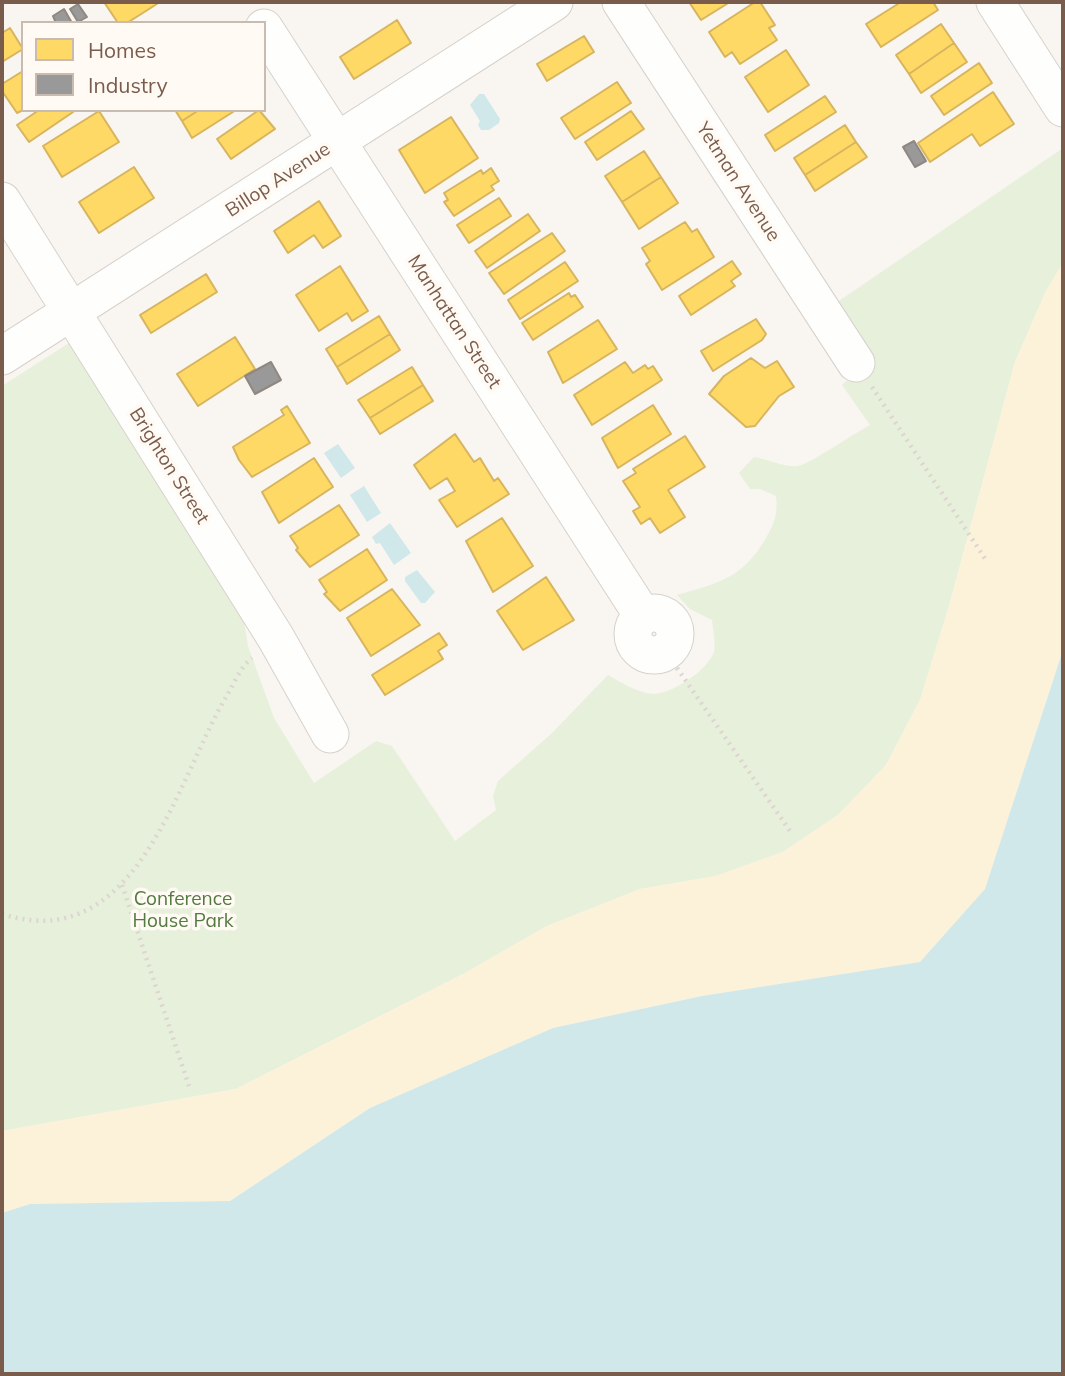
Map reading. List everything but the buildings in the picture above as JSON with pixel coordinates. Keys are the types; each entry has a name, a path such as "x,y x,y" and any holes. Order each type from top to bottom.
{"street":[{"path":"247,2 260,21"},
{"name":"Billop Avenue","path":"2,356 554,2"},
{"name":"Yetman Avenue","path":"621,2 856,363"},
{"path":"995,2 1063,108"},
{"name":"Manhattan Street","path":"266,31 643,616"},
{"name":"Brighton Street","path":"2,201 276,638 330,734"}],"path":[{"path":"856,363 986,560"},
{"path":"2,915 25,922 50,921 77,915 103,901 122,884 147,855 216,714 247,662 276,638"},
{"path":"677,668 790,831"},
{"path":"122,884 189,1086"}],"green space":[{"name":"Conference House Park","path":"1063,148 1063,263 1046,291 1015,362 949,606 920,700 886,765 838,815 783,852 716,876 640,889 547,926 465,973 236,1089 2,1131 2,386 69,343 242,608 248,646 274,718 314,783 376,741 392,746 455,841 496,810 493,796 498,781 552,733 608,675 635,689 653,694 670,690 705,666 714,652 712,620 690,609 677,595 718,582 739,570 766,538 776,513 776,496 760,489 750,489 739,473 754,457 787,466 803,465 870,425 842,385 870,360 836,303"}],"sand":[{"path":"1063,263 1063,650 985,890 920,962 702,996 553,1028 370,1108 230,1201 31,1204 2,1213 2,1131 236,1089 465,973 547,926 640,889 716,876 783,852 838,815 886,765 920,700 949,606 1015,362 1046,291"}],"water":[{"path":"479,94 484,94 500,119 499,123 489,130 481,130 478,125 480,121 470,105"},
{"path":"338,444 355,468 341,478 324,453"},
{"path":"364,486 381,513 367,522 350,495"},
{"path":"390,523 411,553 394,565 380,543 376,544 372,537"},
{"path":"417,570 435,592 425,603 421,603 405,581 405,577"},
{"path":"1063,650 1063,1374 2,1374 2,1213 30,1204 230,1201 370,1108 553,1028 702,996 920,962 985,889"}]}
